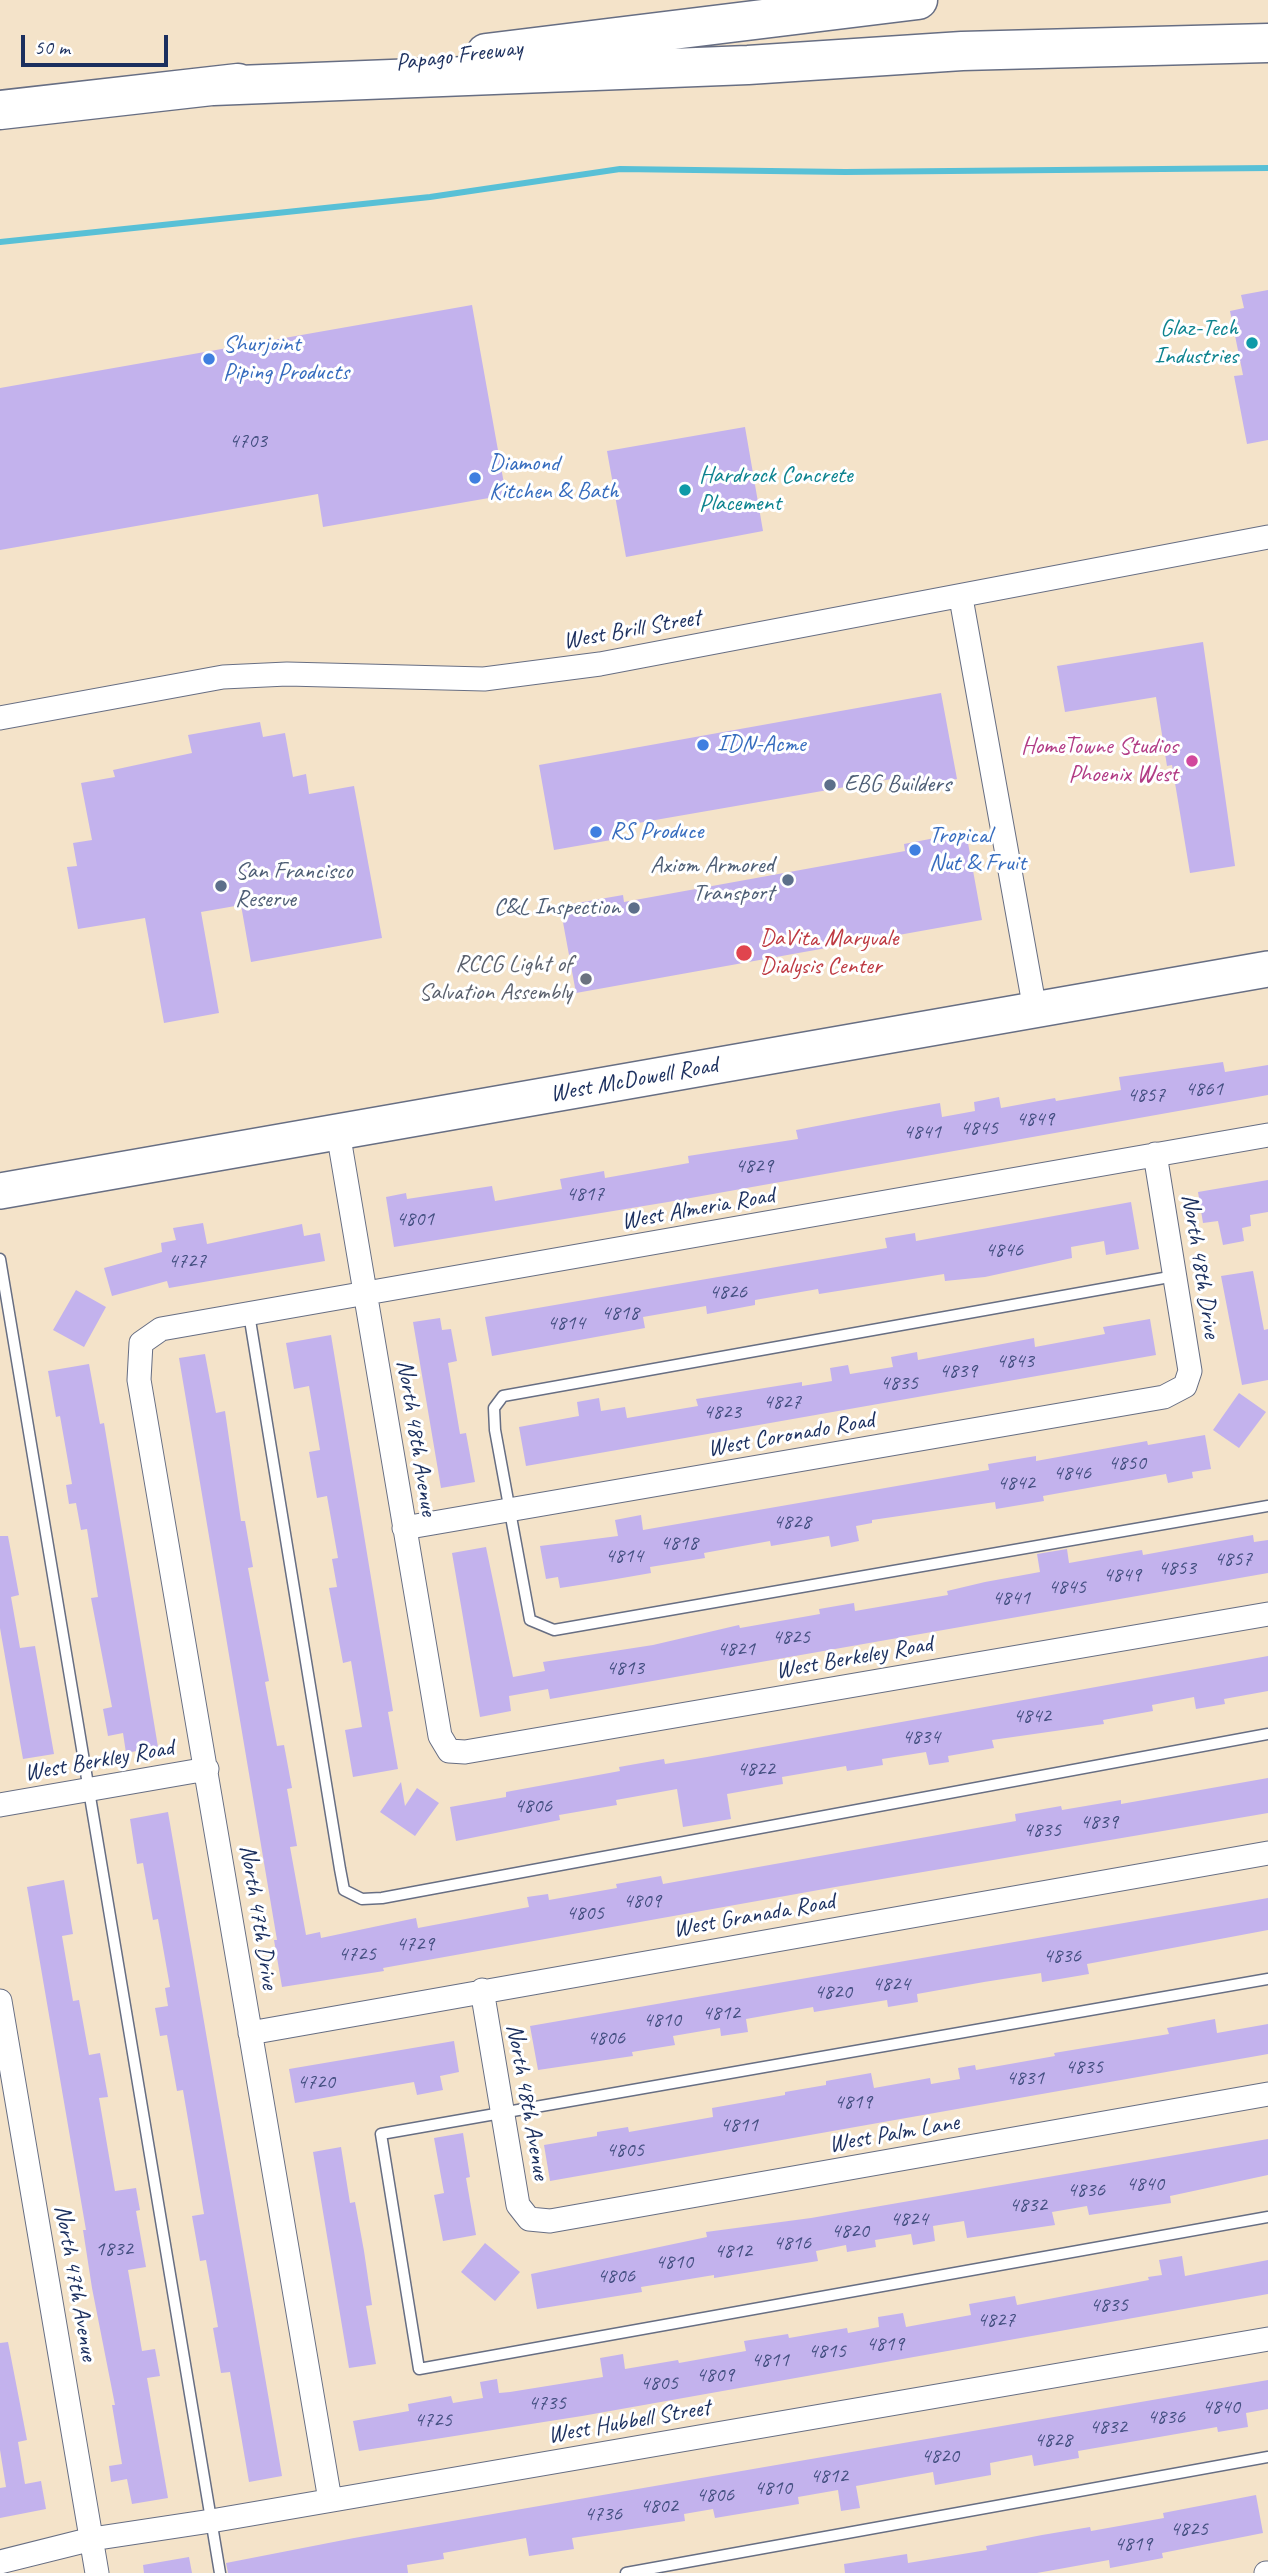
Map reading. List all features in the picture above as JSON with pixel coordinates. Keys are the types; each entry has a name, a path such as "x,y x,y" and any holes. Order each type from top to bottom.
{"highway":[{"name":"Papago Freeway","path":"0,110 918,0"},
{"path":"213,86 748,65 962,51 1268,43"}],"main road":[{"name":"West McDowell Road","path":"0,1191 1268,969"}],"street":[{"name":"West Brill Street","path":"0,718 223,677 287,674 498,678 600,664 961,598 1268,537"},
{"path":"961,598 1035,1010"},
{"name":"North 48th Avenue","path":"338,1132 440,1737 449,1751"},
{"name":"West Almeria Road","path":"141,1343 161,1329 1268,1135"},
{"name":"North 48th Drive","path":"1155,1154 1190,1371 1185,1386"},
{"name":"North 47th Drive","path":"141,1343 139,1380 330,2500"},
{"name":"West Coronado Road","path":"404,1528 1164,1396 1185,1386"},
{"name":"West Berkeley Road","path":"449,1751 465,1752 1268,1614"},
{"name":"West Berkley Road","path":"0,1805 207,1769"},
{"name":"West Granada Road","path":"250,2033 1268,1853"},
{"name":"North 48th Avenue","path":"482,1990 518,2205 529,2219"},
{"name":"North 47th Avenue","path":"0,2001 97,2573"},
{"name":"West Palm Lane","path":"529,2219 563,2219 1268,2094"},
{"name":"West Hubbell Street","path":"0,2562 92,2539 211,2521 1268,2339"}],"lane":[{"path":"0,1259 220,2573"},
{"path":"1175,1276 503,1396 494,1408 495,1430 530,1620 554,1630 1268,1506"},
{"path":"249,1314 344,1890 362,1899 396,1896 1268,1734"},
{"path":"1268,1979 381,2134 419,2369 1268,2217"},
{"path":"626,2573 1268,2456"}],"building":[{"name":"Glaz-Tech Industries","path":"1268,290 1268,440 1247,444 1234,376 1243,375 1230,311 1244,308 1241,295"},
{"path":"472,305 506,495 323,527 318,494 0,550 0,388"},
{"name":"Hardrock Concrete Placement","path":"745,427 763,531 626,557 607,451"},
{"name":"HomeTowne Studios Phoenix West","path":"1203,642 1235,866 1190,873 1172,765 1167,766 1156,697 1065,712 1057,666"},
{"path":"941,693 957,779 899,789 897,778 615,827 617,839 554,850 539,765"},
{"name":"San Francisco Reserve","path":"260,722 263,737 285,733 293,777 306,774 309,794 354,786 382,938 251,962 241,905 201,912 219,1013 164,1023 145,918 78,929 67,867 77,866 73,843 92,840 81,783 115,777 113,770 192,753 188,735"},
{"path":"966,832 982,920 576,993 560,906 623,895 624,902 905,851 904,844"},
{"path":"1223,1062 1225,1072 1268,1065 1268,1095 668,1202 394,1247 386,1197 406,1193 407,1199 492,1186 495,1201 562,1189 560,1179 604,1171 605,1178 689,1163 688,1156 798,1139 796,1130 895,1111 940,1103 942,1117 975,1111 974,1102 999,1097 1001,1108 1055,1098 1056,1101 1121,1090 1119,1077"},
{"path":"1268,1180 1268,1212 1250,1215 1251,1226 1242,1228 1244,1241 1223,1245 1218,1221 1203,1223 1198,1192"},
{"path":"1131,1202 1139,1249 1106,1255 1104,1241 1071,1247 1072,1258 985,1277 945,1281 944,1274 819,1294 818,1289 755,1300 755,1305 707,1314 706,1306 643,1317 645,1328 492,1356 485,1317 887,1248 885,1238 915,1233 916,1241"},
{"path":"203,1223 207,1244 302,1224 304,1236 320,1233 325,1261 169,1288 167,1281 112,1296 104,1268 162,1252 161,1243 176,1240 173,1228"},
{"path":"1253,1271 1264,1330 1268,1329 1268,1380 1242,1385 1221,1276"},
{"path":"76,1290 106,1307 84,1347 53,1330"},
{"path":"440,1318 442,1330 451,1329 457,1361 448,1363 460,1434 466,1433 475,1482 441,1488 413,1322"},
{"path":"1150,1319 1156,1355 526,1466 519,1427 579,1416 577,1402 599,1398 601,1411 625,1407 627,1418 698,1406 696,1399 802,1382 802,1386 832,1381 830,1368 848,1365 850,1374 893,1367 891,1357 917,1352 918,1360 1034,1338 1035,1347 1105,1334 1103,1327"},
{"path":"331,1335 393,1711 388,1712 398,1769 353,1777 345,1730 362,1727 351,1661 343,1663 329,1588 337,1587 332,1559 338,1558 327,1496 317,1498 309,1452 320,1450 309,1386 294,1389 286,1343"},
{"path":"205,1354 216,1413 225,1411 241,1521 245,1521 253,1567 248,1568 269,1681 265,1682 277,1746 284,1745 292,1788 287,1789 297,1846 290,1847 306,1935 320,1932 321,1938 416,1918 418,1928 529,1907 527,1897 548,1894 549,1900 617,1888 616,1884 661,1876 663,1884 1016,1821 1015,1814 1061,1806 1062,1810 1121,1800 1121,1804 1268,1778 1268,1813 841,1886 383,1968 384,1971 282,1987 274,1940 277,1940 179,1358"},
{"path":"89,1364 100,1424 104,1423 158,1747 126,1753 123,1733 108,1736 103,1709 112,1707 91,1598 98,1597 87,1529 81,1530 76,1503 69,1504 66,1485 72,1484 60,1416 56,1417 48,1371"},
{"path":"1239,1393 1266,1412 1239,1448 1213,1430"},
{"path":"1205,1435 1211,1469 1192,1472 1193,1478 1168,1483 1166,1474 1043,1496 1044,1501 996,1509 995,1502 872,1520 872,1523 856,1526 859,1541 831,1547 829,1536 771,1546 770,1541 704,1553 705,1558 650,1567 651,1573 605,1581 560,1588 558,1577 546,1579 540,1546 618,1536 615,1520 641,1515 643,1530 989,1470 988,1464 1036,1456 1036,1461 1147,1441 1148,1445"},
{"path":"1253,1535 1254,1542 1268,1540 1268,1573 550,1699 548,1689 509,1696 511,1711 480,1717 452,1553 486,1547 513,1677 545,1671 543,1662 653,1645 739,1625 740,1628 820,1614 819,1609 854,1603 855,1611 948,1595 947,1591 1040,1572 1037,1554 1067,1549 1069,1563 1142,1550 1143,1555"},
{"path":"0,1536 8,1536 19,1595 11,1597 20,1648 35,1646 54,1754 23,1759 0,1628"},
{"path":"1268,1656 1268,1691 1224,1699 1225,1704 1196,1709 1194,1697 1152,1705 1153,1711 1103,1720 1104,1724 992,1740 994,1748 948,1756 949,1762 929,1765 926,1752 882,1759 883,1765 847,1771 846,1766 782,1777 783,1784 727,1794 731,1819 683,1827 677,1789 616,1800 617,1805 559,1815 560,1820 456,1841 450,1807 506,1797 506,1792 620,1771 619,1767 664,1759 665,1764 707,1757"},
{"path":"401,1782 405,1806 417,1788 439,1803 415,1836 380,1812"},
{"path":"168,1812 282,2476 249,2482 230,2372 221,2373 213,2328 218,2327 206,2260 200,2261 192,2216 204,2214 183,2090 177,2091 167,2035 160,2036 155,2008 168,2006 165,1988 170,1987 158,1919 153,1920 143,1863 137,1864 130,1819"},
{"path":"64,1880 73,1934 62,1936 73,2001 79,2000 89,2055 100,2053 108,2097 99,2098 115,2191 136,2188 140,2210 136,2211 146,2267 128,2270 142,2351 155,2349 160,2376 147,2378 168,2498 132,2504 127,2479 111,2482 109,2466 122,2464 112,2405 115,2405 92,2288 83,2230 86,2230 27,1887"},
{"path":"1268,1898 1268,1930 1087,1964 1089,1974 1042,1982 1041,1973 984,1982 917,1994 918,2002 888,2007 887,2000 814,2012 813,2007 746,2019 748,2032 721,2036 720,2028 673,2036 675,2045 632,2052 633,2056 538,2070 530,2026"},
{"path":"1215,2019 1217,2033 1268,2024 1268,2054 550,2181 544,2145 597,2136 597,2132 628,2127 629,2132 713,2117 712,2108 785,2095 785,2092 826,2085 826,2081 871,2073 874,2088 930,2078 931,2084 960,2079 958,2068 975,2065 976,2070 1055,2056 1054,2053 1169,2034 1167,2028"},
{"path":"454,2041 459,2072 440,2076 443,2090 417,2095 414,2082 295,2103 289,2069"},
{"path":"463,2133 470,2177 466,2178 476,2235 443,2241 434,2195 444,2193 434,2138"},
{"path":"1268,2139 1268,2175 1170,2196 1171,2203 1089,2215 1087,2206 1052,2212 1055,2225 967,2238 964,2221 933,2226 935,2241 913,2245 911,2234 875,2240 876,2247 847,2252 846,2245 816,2251 818,2261 641,2287 642,2292 537,2309 531,2274 707,2237 706,2232 811,2218"},
{"path":"341,2147 350,2203 355,2202 364,2251 372,2305 366,2306 376,2364 349,2368 313,2152"},
{"path":"485,2243 520,2272 495,2301 461,2272"},
{"path":"1182,2256 1185,2276 1268,2260 1268,2294 582,2416 359,2451 353,2421 409,2411 408,2404 451,2396 453,2403 483,2398 480,2382 497,2379 499,2393 603,2377 600,2358 623,2354 625,2369 678,2360 679,2363 746,2351 744,2341 788,2334 789,2338 847,2328 848,2333 879,2327 878,2317 903,2313 906,2327 971,2315 969,2304 1015,2296 1017,2305 1149,2280 1148,2277 1162,2275 1159,2260"},
{"path":"8,2342 27,2440 18,2442 25,2484 41,2481 46,2509 0,2518 0,2488 6,2487 0,2450 0,2343"},
{"path":"1268,2380 1268,2409 1246,2413 1248,2427 1218,2432 1217,2427 1078,2451 1079,2458 1034,2466 1032,2455 990,2463 991,2475 935,2485 933,2472 856,2486 860,2508 841,2511 838,2490 798,2497 799,2504 715,2518 713,2509 684,2514 685,2521 572,2538 574,2549 529,2556 526,2538 443,2553 444,2559 407,2565 408,2573 228,2573 226,2563 354,2538"},
{"path":"1256,2495 1263,2533 1162,2553 1163,2558 1110,2568 1109,2560 1037,2573 845,2573 844,2564 907,2554 908,2563 987,2550 986,2546 1090,2527 1091,2531 1164,2518 1163,2513"},
{"path":"189,2557 192,2573 144,2573 143,2565"}],"waterway":[{"path":"0,242 430,197 620,169 845,172 1268,168"}],"place":[{"name":"Glaz-Tech Industries","path":"1252,343"},
{"name":"Shurjoint Piping Products","path":"209,359"},
{"name":"Diamond Kitchen & Bath","path":"475,478"},
{"name":"Hardrock Concrete Placement","path":"685,490"},
{"name":"IDN-Acme","path":"703,745"},
{"name":"HomeTowne Studios Phoenix West","path":"1192,761"},
{"name":"EBG Builders","path":"830,785"},
{"name":"RS Produce","path":"596,832"},
{"name":"Tropical Nut & Fruit","path":"915,850"},
{"name":"Axiom Armored Transport","path":"788,880"},
{"name":"San Francisco Reserve","path":"221,886"},
{"name":"C&L Inspection","path":"634,908"},
{"name":"DaVita Maryvale Dialysis Center","path":"744,953"},
{"name":"RCCG Light of Salvation Assembly","path":"586,979"}]}
